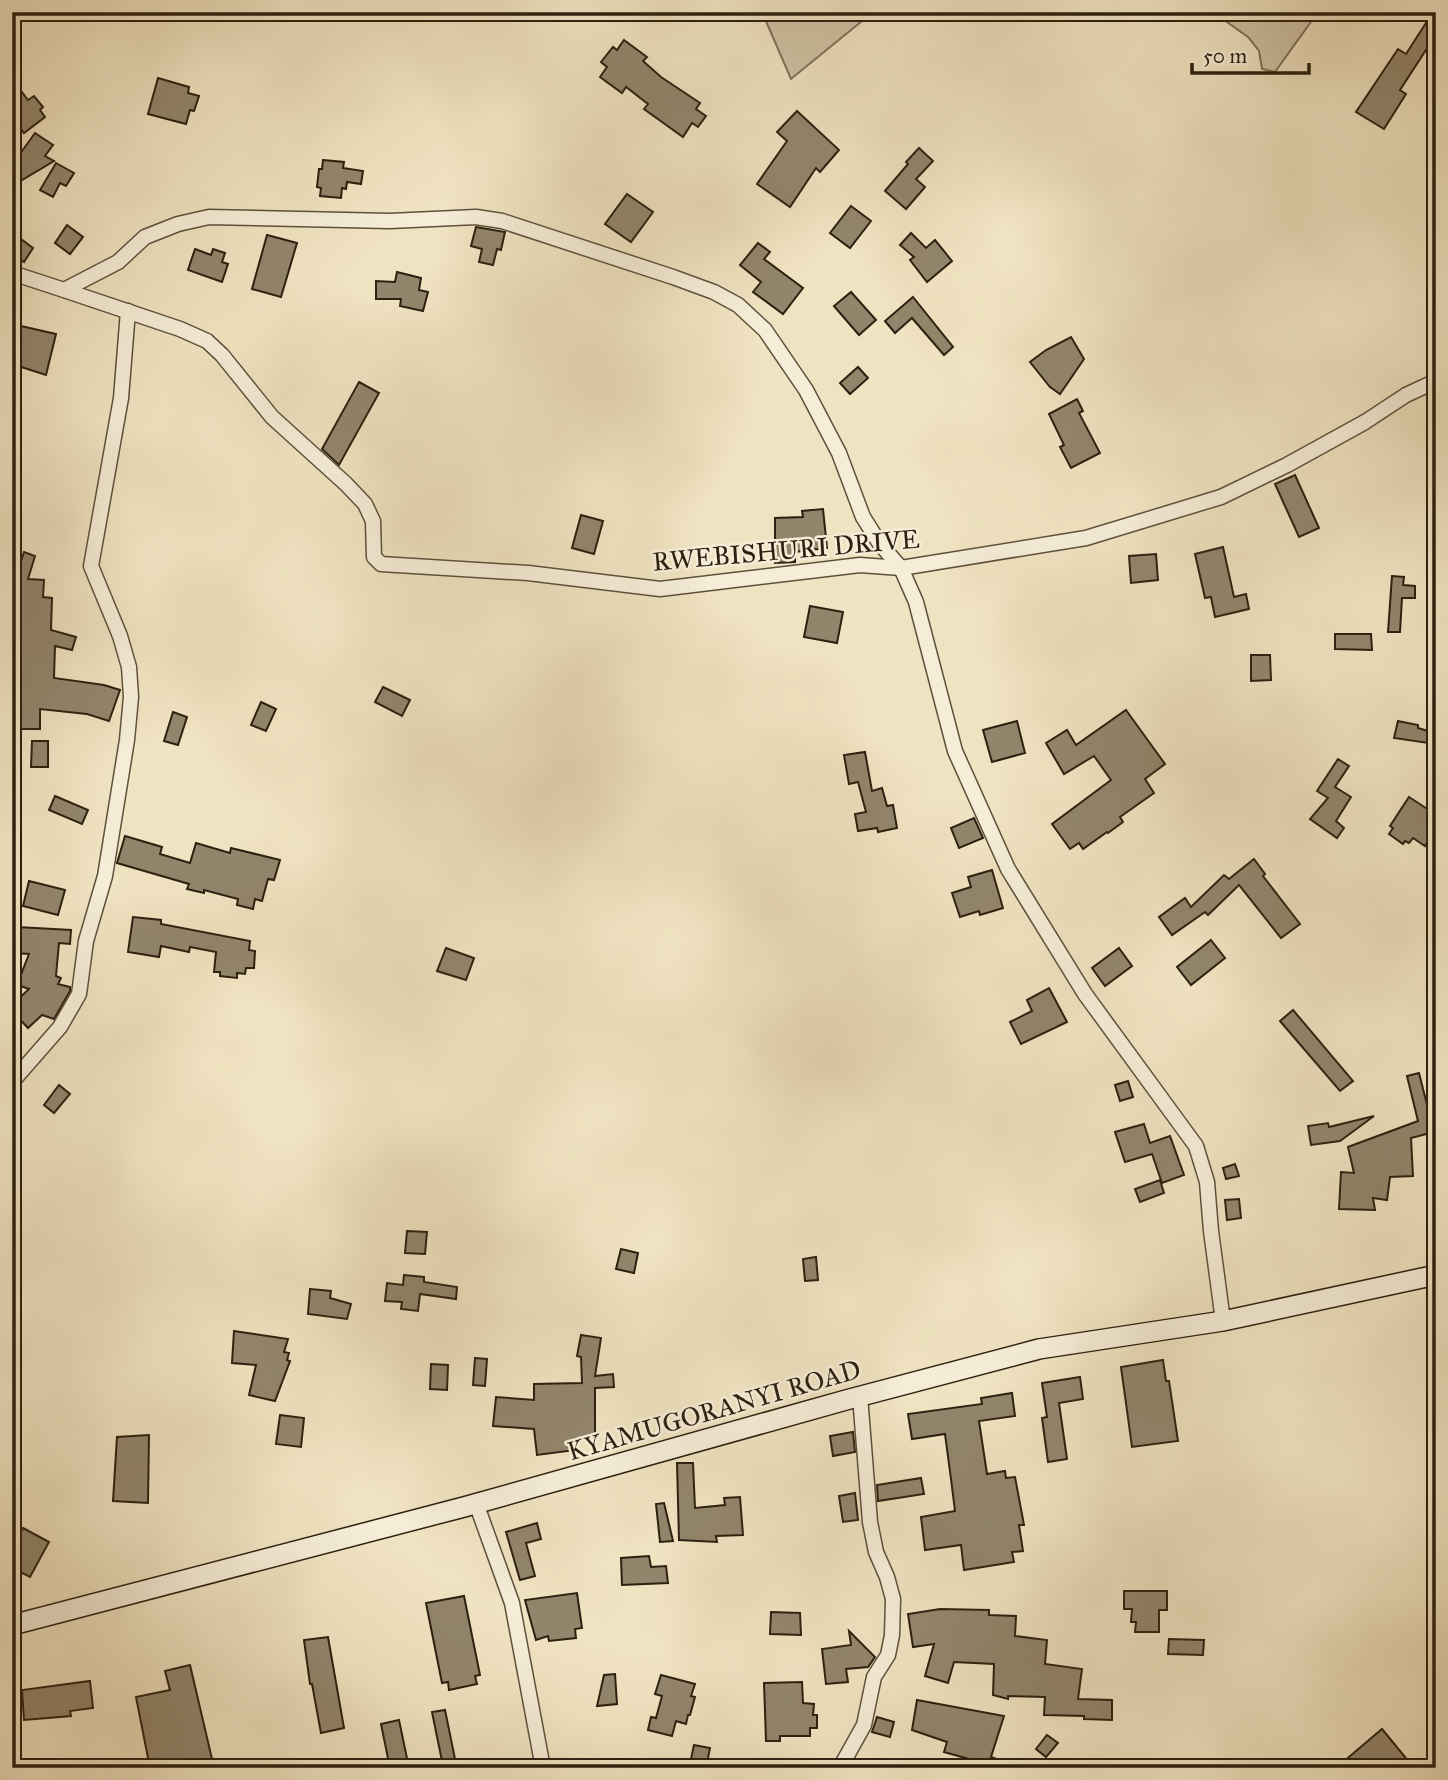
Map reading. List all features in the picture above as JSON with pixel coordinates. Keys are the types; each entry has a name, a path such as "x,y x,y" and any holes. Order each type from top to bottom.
{"street":[{"path":"64,290 118,262 145,237 178,223 209,217 390,221 476,217 502,221 673,277 714,292 738,305 765,330 811,400 839,453 863,517 880,544 901,568 916,602 955,751 1008,869 1084,994 1196,1146 1207,1182 1223,1321"},
{"name":"RWEBISHURI DRIVE","path":"12,273 128,311 207,341 222,355 272,417 365,504 373,520 374,557 381,565 528,573 660,589 860,565 901,568 1086,538 1221,497 1287,465 1365,422 1406,395 1436,381"},
{"path":"12,1082 60,1027 79,994 86,941 105,876 127,740 131,697 129,667 120,636 91,566 121,398 128,311"},
{"name":"KYAMUGORANYI ROAD","path":"12,1626 1039,1349 1223,1321 1436,1275"},
{"path":"840,1768 864,1725 874,1677 888,1655 892,1635 893,1599 876,1552 870,1522 860,1396"},
{"path":"476,1503 512,1603 543,1768"}],"shaded area":[{"path":"762,12 873,12 791,79"},
{"path":"1221,12 1318,12 1275,72 1262,69 1259,51 1248,37 1220,17"}],"building":[{"path":"1433,12 1436,12 1436,57 1426,50 1400,90 1406,94 1384,129 1356,112 1398,49 1406,54"},
{"path":"624,40 647,57 643,61 661,77 700,103 696,109 706,116 698,127 692,123 683,137 644,109 648,104 626,87 622,93 600,77 607,67 601,62 613,47 617,50"},
{"path":"158,78 189,87 188,93 199,96 194,111 190,110 186,124 148,114"},
{"path":"12,79 28,100 34,96 43,107 40,110 45,117 24,133 12,117"},
{"path":"797,111 839,150 820,172 816,168 790,207 757,184 787,141 777,132"},
{"path":"35,133 53,145 45,156 54,161 12,186 12,165"},
{"path":"919,148 933,161 916,179 925,187 906,209 885,191"},
{"path":"323,160 344,162 343,168 363,171 361,184 347,182 346,189 342,188 341,198 320,196 321,188 317,187"},
{"path":"56,163 74,173 66,186 60,183 53,197 40,190"},
{"path":"627,194 653,212 631,242 605,224"},
{"path":"851,206 871,221 850,248 830,233"},
{"path":"67,225 83,237 70,254 55,243"},
{"path":"476,227 505,232 501,250 497,249 493,265 479,262 482,249 471,246"},
{"path":"911,233 926,248 935,240 952,261 927,282 910,260 914,257 900,245"},
{"path":"267,235 297,243 281,297 252,289"},
{"path":"21,239 33,248 24,262 12,253"},
{"path":"758,243 770,252 764,259 803,288 783,314 753,292 761,282 740,265"},
{"path":"195,249 211,255 213,249 225,253 222,262 228,264 222,282 188,270"},
{"path":"397,272 421,278 419,290 428,292 423,311 400,306 401,299 376,299 376,281 395,282"},
{"path":"851,292 876,320 859,335 834,306"},
{"path":"913,297 953,347 944,355 912,318 895,333 885,321"},
{"path":"21,326 56,334 46,375 12,364"},
{"path":"1071,337 1084,359 1060,394 1050,387 1030,362"},
{"path":"858,367 868,378 850,394 840,383"},
{"path":"359,382 379,393 339,465 322,449"},
{"path":"1077,399 1083,411 1079,413 1100,453 1071,468 1060,447 1064,445 1049,414"},
{"path":"1295,475 1319,528 1299,537 1275,484"},
{"path":"823,509 827,548 795,552 795,562 775,563 775,518 803,517 802,511"},
{"path":"581,515 603,521 594,554 572,548"},
{"path":"1223,547 1234,597 1246,594 1249,609 1215,617 1211,597 1205,598 1195,554"},
{"path":"24,552 35,556 28,579 44,580 43,597 52,598 51,630 76,637 72,650 55,646 54,678 120,690 109,721 87,714 40,709 40,729 12,729 12,705 15,705 12,664 21,664 20,588 13,586"},
{"path":"1156,554 1158,580 1131,583 1129,556"},
{"path":"1392,576 1404,577 1403,585 1415,586 1415,598 1402,598 1400,632 1388,632"},
{"path":"810,606 843,612 837,643 804,637"},
{"path":"1335,634 1371,634 1372,650 1335,649"},
{"path":"1251,655 1270,655 1271,680 1251,681"},
{"path":"383,687 410,700 402,716 375,702"},
{"path":"261,702 276,709 266,731 251,725"},
{"path":"1126,710 1165,764 1145,779 1154,793 1120,817 1123,822 1108,833 1083,849 1079,843 1070,849 1052,824 1111,780 1094,756 1064,774 1046,743 1067,730 1076,745"},
{"path":"173,712 187,717 178,745 164,741"},
{"path":"1017,721 1025,753 992,762 983,730"},
{"path":"1398,721 1418,725 1418,728 1431,732 1428,743 1394,738"},
{"path":"32,741 48,741 48,767 31,767"},
{"path":"865,752 872,791 882,788 887,806 893,805 897,828 878,832 877,828 858,831 855,814 866,812 858,782 849,784 844,755"},
{"path":"1338,759 1349,766 1335,787 1351,797 1336,821 1344,828 1337,838 1310,819 1328,798 1317,791"},
{"path":"55,796 88,810 82,824 49,810"},
{"path":"1409,797 1435,814 1429,823 1436,828 1425,846 1413,838 1409,843 1405,841 1403,844 1389,834 1393,828 1390,826"},
{"path":"974,818 983,838 959,848 951,828"},
{"path":"125,836 162,847 160,854 190,863 196,843 230,853 231,848 280,860 274,880 268,879 262,901 255,899 253,909 237,905 238,899 204,890 204,893 187,889 189,884 117,863"},
{"path":"1254,859 1265,874 1263,876 1300,924 1281,938 1239,885 1208,915 1205,912 1172,935 1159,917 1185,898 1191,907 1224,875 1229,879"},
{"path":"992,870 1003,908 980,915 979,911 960,917 952,893 971,887 968,877"},
{"path":"29,881 65,890 58,915 23,906"},
{"path":"133,917 161,920 161,924 250,941 249,950 255,951 254,968 246,968 245,974 237,973 237,978 220,976 220,972 214,972 216,952 190,947 189,952 161,946 159,957 128,952"},
{"path":"17,927 71,930 70,944 59,943 56,976 61,978 58,984 70,987 70,991 54,1019 42,1015 28,1028 12,1011 12,1005 29,989 17,985 29,954 15,953"},
{"path":"1211,940 1225,958 1191,985 1177,967"},
{"path":"446,948 474,958 466,980 437,971"},
{"path":"1119,948 1132,966 1105,986 1092,968"},
{"path":"1049,988 1067,1022 1021,1044 1010,1022 1032,1011 1027,1000"},
{"path":"1293,1010 1353,1081 1340,1091 1280,1021"},
{"path":"1419,1073 1434,1132 1411,1138 1413,1176 1390,1177 1387,1200 1373,1198 1375,1210 1339,1209 1341,1172 1354,1173 1348,1147 1418,1121 1407,1076"},
{"path":"1128,1081 1133,1097 1120,1101 1115,1085"},
{"path":"59,1085 70,1094 54,1113 44,1105"},
{"path":"1374,1116 1340,1141 1311,1145 1308,1126 1328,1123 1329,1127"},
{"path":"1144,1124 1150,1143 1170,1136 1184,1175 1162,1183 1152,1154 1125,1162 1115,1132"},
{"path":"1235,1164 1239,1176 1226,1179 1223,1168"},
{"path":"1160,1180 1164,1193 1140,1202 1135,1189"},
{"path":"1239,1199 1241,1218 1227,1220 1225,1200"},
{"path":"407,1231 427,1232 425,1254 405,1253"},
{"path":"621,1249 638,1253 634,1273 616,1269"},
{"path":"816,1257 818,1280 805,1281 803,1259"},
{"path":"404,1275 424,1277 424,1282 457,1287 456,1299 420,1294 418,1311 401,1309 402,1302 385,1301 387,1283 403,1285"},
{"path":"310,1289 331,1291 330,1298 351,1304 347,1319 308,1314"},
{"path":"234,1331 288,1339 284,1352 289,1353 287,1360 290,1361 275,1401 249,1395 256,1365 232,1363"},
{"path":"581,1335 601,1338 595,1376 613,1374 614,1387 595,1388 595,1438 575,1439 576,1450 537,1455 534,1429 493,1426 496,1397 534,1400 534,1384 582,1383 581,1357 577,1356"},
{"path":"475,1358 487,1359 485,1386 473,1385"},
{"path":"1163,1360 1178,1441 1132,1447 1121,1367"},
{"path":"431,1364 448,1365 447,1390 430,1389"},
{"path":"1080,1377 1083,1399 1059,1403 1067,1459 1048,1462 1042,1418 1047,1417 1042,1383"},
{"path":"1012,1393 1015,1416 979,1421 987,1474 1005,1471 1006,1478 1015,1477 1024,1525 1019,1525 1023,1551 1012,1552 1014,1562 964,1570 961,1545 925,1550 921,1517 955,1511 951,1479 945,1434 912,1439 908,1414 982,1404 981,1398"},
{"path":"280,1415 304,1418 301,1447 276,1444"},
{"path":"853,1432 855,1452 833,1456 830,1436"},
{"path":"149,1435 148,1503 113,1501 117,1437"},
{"path":"677,1463 693,1463 695,1508 725,1505 724,1498 740,1497 743,1535 716,1536 717,1542 679,1540"},
{"path":"921,1478 924,1494 878,1501 877,1485"},
{"path":"855,1493 858,1520 843,1522 839,1496"},
{"path":"664,1503 673,1541 660,1542 656,1504"},
{"path":"537,1523 541,1539 526,1543 535,1576 520,1580 506,1532"},
{"path":"23,1528 49,1542 30,1577 12,1568 12,1548"},
{"path":"649,1556 651,1567 666,1566 668,1583 622,1585 621,1558"},
{"path":"1124,1591 1167,1591 1167,1610 1159,1610 1159,1632 1135,1632 1136,1622 1131,1622 1132,1609 1124,1609"},
{"path":"577,1593 582,1628 575,1629 576,1638 549,1641 548,1636 536,1640 525,1600"},
{"path":"464,1596 480,1675 475,1676 477,1684 449,1690 448,1682 442,1683 426,1603"},
{"path":"940,1609 989,1610 989,1615 1016,1616 1015,1636 1047,1640 1045,1664 1082,1669 1078,1699 1112,1700 1112,1720 1044,1715 1045,1697 1008,1696 1008,1699 993,1695 994,1664 954,1662 948,1683 925,1676 934,1644 913,1647 908,1614"},
{"path":"771,1612 800,1613 801,1635 770,1634"},
{"path":"849,1631 875,1657 868,1667 846,1669 848,1682 826,1684 822,1649 851,1645"},
{"path":"328,1637 344,1728 321,1733 304,1640"},
{"path":"1169,1639 1204,1640 1203,1655 1168,1654"},
{"path":"190,1665 212,1759 173,1768 150,1768 136,1697 170,1690 165,1671"},
{"path":"615,1674 617,1704 597,1706 604,1675"},
{"path":"661,1675 695,1684 690,1715 686,1724 676,1721 672,1736 648,1730 651,1717 656,1718 662,1696 655,1694"},
{"path":"90,1681 93,1708 70,1711 71,1716 24,1720 22,1690"},
{"path":"802,1682 803,1703 814,1704 813,1715 817,1715 817,1728 810,1728 810,1736 780,1736 780,1741 766,1741 764,1683"},
{"path":"917,1700 1004,1716 991,1757 1016,1768 967,1768 969,1759 944,1752 947,1742 912,1730"},
{"path":"445,1710 455,1759 442,1761 432,1712"},
{"path":"877,1717 894,1722 890,1737 872,1732"},
{"path":"399,1720 409,1768 390,1768 381,1724"},
{"path":"1382,1729 1414,1768 1336,1768"},
{"path":"1047,1735 1058,1743 1046,1757 1036,1749"},
{"path":"694,1745 710,1748 706,1768 689,1768"}]}
